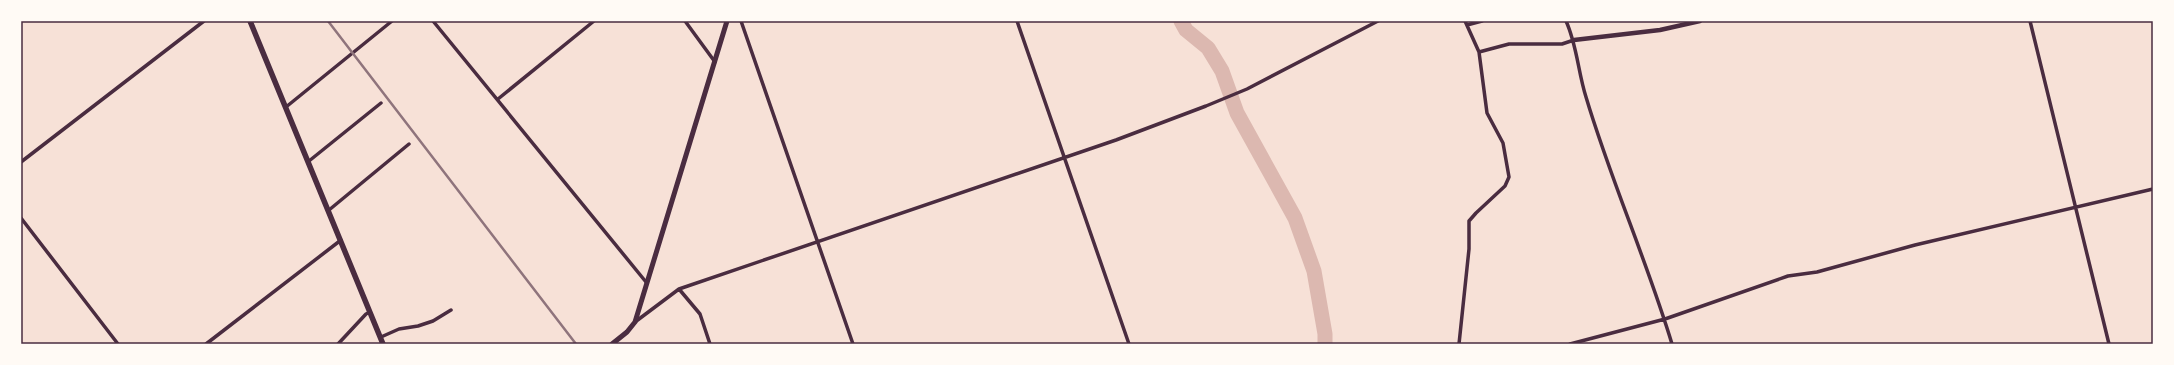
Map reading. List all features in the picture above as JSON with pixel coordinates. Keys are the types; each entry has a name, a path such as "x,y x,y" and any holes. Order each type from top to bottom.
{"main road":[{"path":"250,21 309,161 383,344"},
{"path":"612,344 627,332 635,322 727,21"}],"street":[{"path":"21,162 204,21"},
{"path":"286,106 392,21"},
{"path":"433,21 646,282"},
{"path":"498,99 594,21"},
{"path":"685,21 715,62"},
{"path":"741,21 853,344"},
{"path":"1017,21 1129,344"},
{"path":"635,322 680,290 818,240 1206,106 1247,89 1370,23 1378,21"},
{"path":"1459,344 1469,249 1469,222 1476,213 1505,186 1509,177 1503,143 1487,113 1479,52 1464,21"},
{"path":"1467,25 1482,21"},
{"path":"1566,21 1574,40 1586,97 1624,209 1665,319 1672,344"},
{"path":"1479,52 1509,44 1562,44 1574,40 1660,30 1700,21"},
{"path":"2030,21 2109,344"},
{"path":"309,161 381,103"},
{"path":"329,210 409,144"},
{"path":"1570,344 1665,319 1786,276 1817,272 1915,245 2153,189"},
{"path":"21,218 118,344"},
{"path":"206,344 341,240"},
{"path":"680,290 700,314 710,344"},
{"path":"381,337 399,329 418,326 433,321 451,310"},
{"path":"338,344 366,314 370,312"}],"waterway":[{"path":"1181,21 1186,30 1208,48 1222,71 1237,113 1295,218 1314,271 1325,334 1325,344"}],"railway":[{"path":"328,21 576,344"}]}
